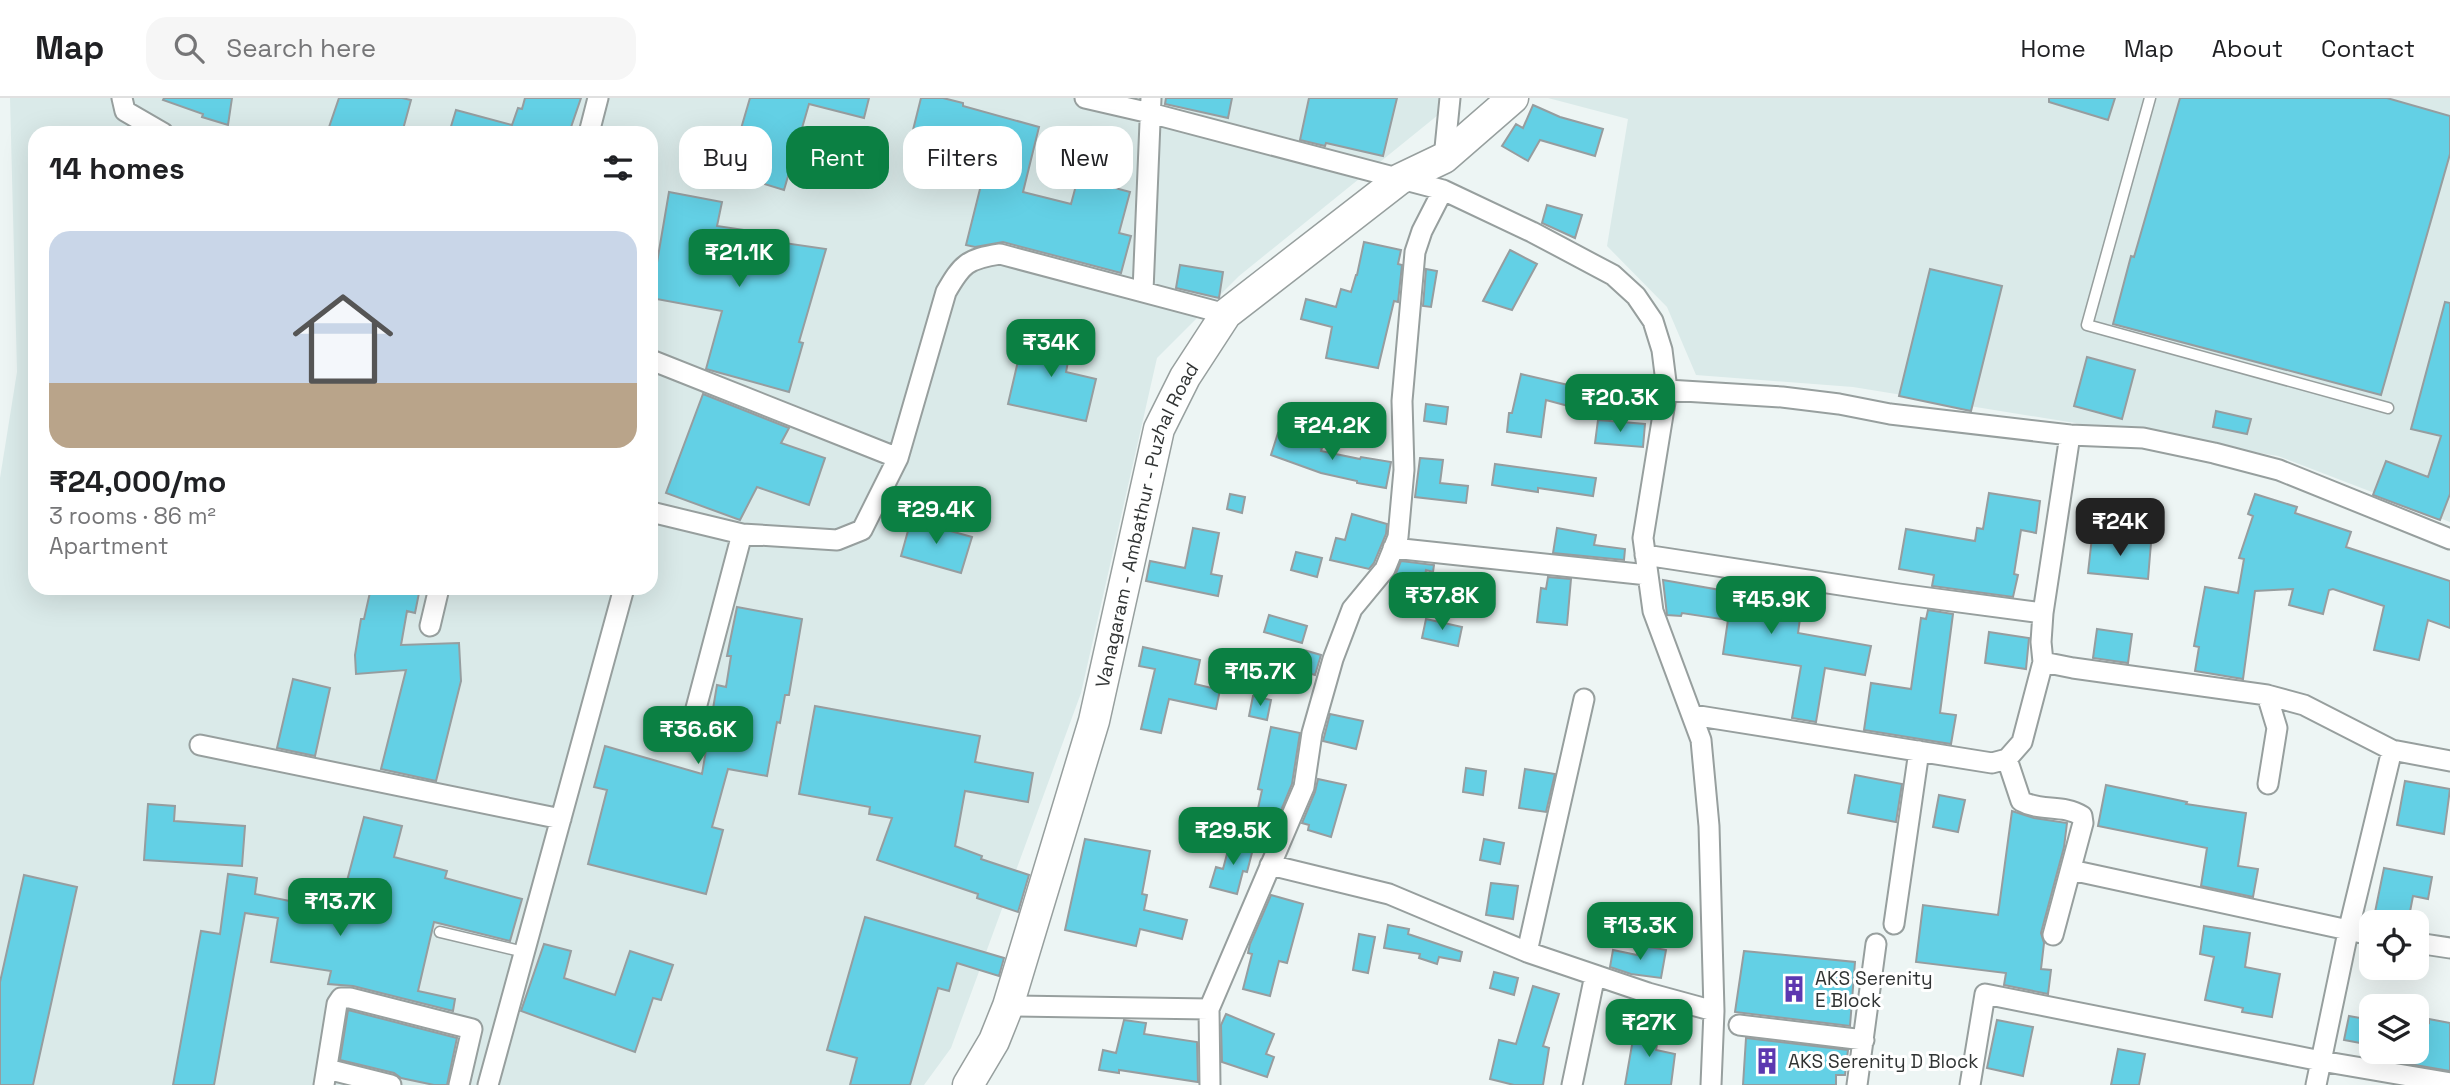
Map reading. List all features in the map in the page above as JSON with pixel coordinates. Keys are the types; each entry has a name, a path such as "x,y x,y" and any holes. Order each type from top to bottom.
{"main road":[{"name":"Vanagaram - Ambathur - Puzhal Road","path":"968,1085 994,1041 1008,1006 1094,721 1159,429 1185,377 1226,314 1400,179 1444,158 1513,98"}],"street":[{"path":"122,98 124,111 151,126"},
{"path":"591,126 598,98"},
{"path":"1085,98 1150,105 1443,190 1532,232 1613,275 1636,296 1653,321 1662,351 1667,390 1643,538 1653,611 1701,740 1709,826 1714,1011 1711,1085"},
{"path":"1444,158 1450,98"},
{"path":"1143,291 1150,105"},
{"path":"1210,1085 1209,1009 1304,787 1312,733 1333,659 1352,609 1385,569 1398,537 1404,470 1402,401 1415,251 1443,190"},
{"path":"658,514 742,534 836,540 862,530 898,458 946,292 960,268 980,257 1000,254 1226,314"},
{"path":"658,363 898,458"},
{"path":"1667,390 1793,398 1890,414 2070,435 2143,438 2279,470 2450,539"},
{"path":"1693,715 1992,763 2007,759 2022,741 2043,662 2043,613 2070,435"},
{"path":"690,732 742,534"},
{"path":"1393,548 1648,575"},
{"path":"1645,555 2043,613"},
{"path":"430,626 437,595"},
{"path":"488,1085 622,595"},
{"path":"2043,662 2267,695 2304,705 2392,750 2450,761"},
{"path":"2267,695 2277,728 2268,784"},
{"path":"1527,952 1584,699"},
{"path":"200,745 561,819"},
{"path":"2316,1085 2348,932 2392,750"},
{"path":"1894,924 1919,751"},
{"path":"2007,759 2021,801 2028,805 2072,809 2082,816 2083,824 2053,935"},
{"path":"1270,865 1389,894 1527,952 1648,993 1714,1011"},
{"path":"2071,870 2359,933"},
{"path":"1857,1085 1876,944"},
{"path":"2429,945 2450,948"},
{"path":"1572,1085 1594,975"},
{"path":"1970,1085 1985,994 2321,1061 2450,1083"},
{"path":"391,1085 325,1077 337,1004 341,998 472,1029 459,1085"},
{"path":"1008,1006 1209,1009"},
{"path":"1738,1025 1864,1040"}],"lane":[{"path":"2150,98 2087,325 2388,408"},
{"path":"440,932 524,952"}],"shaded area":[{"path":"10,98 1459,98 1239,276 1157,358 1081,693 951,1048 924,1085 0,1085 0,478 17,372"},
{"path":"1548,98 2450,98 2450,522 2278,456 1853,387 1696,375 1667,307 1607,246 1628,119"}],"building":[{"path":"232,98 228,125 202,117 203,114 163,100"},
{"path":"339,98 411,100 404,126 329,126"},
{"path":"525,98 581,98 571,126 451,126 456,110 512,125 518,108 522,109"},
{"path":"750,98 869,98 864,118 809,104 803,126 786,126 784,190 772,186 772,126 742,126"},
{"path":"921,98 943,98 963,103 963,106 1036,126 1036,139 1023,192 1071,204 1075,189 1119,189 1130,192 1119,233 1131,236 1121,273 1003,242 975,247 966,245 980,189 1022,189 1022,126 914,126"},
{"path":"1166,98 1232,98 1228,118 1165,104"},
{"path":"1309,98 1397,98 1383,156 1300,140"},
{"path":"2049,98 2115,98 2108,120 2049,102"},
{"path":"2180,98 2387,98 2450,116 2450,154 2381,395 2113,324"},
{"path":"1533,105 1560,117 1603,129 1595,156 1540,140 1528,161 1502,146 1516,124 1523,128"},
{"path":"669,192 722,202 717,226 785,236 784,243 826,249 799,342 803,343 789,392 706,369 722,311 658,299 658,257"},
{"path":"1547,205 1582,215 1575,238 1542,223"},
{"path":"1364,242 1401,250 1398,264 1402,265 1398,302 1394,301 1378,368 1326,358 1332,327 1301,319 1306,299 1336,307 1341,289 1351,292"},
{"path":"1510,250 1537,264 1512,310 1483,301"},
{"path":"1180,265 1223,272 1219,298 1176,288"},
{"path":"1426,269 1437,271 1431,307 1423,306"},
{"path":"1930,269 2002,286 1971,411 1899,396"},
{"path":"2445,302 2450,303 2450,494 2440,520 2373,495 2386,461 2428,477 2441,436 2411,429"},
{"path":"1034,328 1073,336 1066,372 1096,379 1086,421 1008,404 1018,361 1026,363"},
{"path":"2087,357 2135,370 2122,419 2074,406"},
{"path":"1521,374 1577,387 1572,407 1546,400 1541,437 1507,432 1509,413 1512,413"},
{"path":"703,394 789,428 781,443 825,458 809,505 757,487 740,520 666,493"},
{"path":"1426,404 1448,407 1446,424 1424,421"},
{"path":"2216,411 2251,419 2247,434 2213,427"},
{"path":"1598,420 1645,424 1643,447 1595,443"},
{"path":"1278,433 1322,448 1321,451 1391,462 1386,488 1321,473 1271,455"},
{"path":"1420,458 1443,460 1440,483 1468,486 1466,503 1415,497"},
{"path":"1495,464 1596,478 1593,496 1492,485"},
{"path":"1989,493 2040,501 2036,533 2021,530 2014,574 2018,575 2013,597 1932,586 1934,575 1899,569 1906,529 1975,541 1977,528 1983,529"},
{"path":"1230,494 1245,497 1242,513 1227,509"},
{"path":"2255,494 2297,507 2295,513 2351,532 2346,547 2450,581 2450,628 2428,620 2419,660 2374,650 2384,606 2333,589 2329,590 2323,614 2289,605 2293,589 2255,591 2243,679 2195,671 2199,647 2194,646 2205,587 2238,593 2244,559 2239,558 2253,516 2248,514"},
{"path":"1352,514 1387,524 1386,534 1369,569 1330,560 1336,538 1345,540"},
{"path":"911,520 972,537 961,573 901,556"},
{"path":"1193,528 1219,533 1211,574 1222,576 1218,596 1146,581 1150,561 1185,568"},
{"path":"1557,528 1596,535 1594,545 1625,549 1624,560 1553,553"},
{"path":"2092,537 2151,543 2148,579 2088,573"},
{"path":"1296,552 1322,558 1317,577 1291,570"},
{"path":"1401,561 1434,565 1433,572 1426,570 1420,609 1397,605 1402,577 1395,576"},
{"path":"1548,577 1571,579 1567,625 1537,622 1541,588 1546,589"},
{"path":"1663,580 1732,592 1733,587 1803,597 1798,633 1871,646 1865,675 1825,668 1816,722 1792,718 1801,666 1723,654 1728,620 1682,613 1681,616 1667,615"},
{"path":"369,595 419,595 415,613 407,611 401,645 459,643 461,681 436,781 381,769 406,670 356,674 355,655 361,619 364,619"},
{"path":"737,607 802,619 789,695 785,695 780,723 777,722 767,776 728,769 712,827 723,830 706,894 588,864 607,790 594,787 605,746 702,774 717,685 726,687 731,656 727,656"},
{"path":"1928,610 1953,614 1940,713 1956,715 1951,744 1864,730 1871,683 1911,689 1921,618 1926,619"},
{"path":"1269,615 1307,626 1302,643 1264,632"},
{"path":"1426,619 1462,627 1458,646 1422,638"},
{"path":"2097,629 2132,634 2128,663 2093,658"},
{"path":"1989,632 2029,638 2026,669 1985,663"},
{"path":"1143,647 1200,660 1195,684 1220,690 1216,709 1169,699 1161,733 1141,729 1155,669 1139,666"},
{"path":"1304,650 1321,655 1315,675 1298,670"},
{"path":"293,679 330,688 315,756 277,748"},
{"path":"1253,696 1271,700 1267,720 1249,716"},
{"path":"815,706 980,736 975,762 1033,773 1028,802 965,791 955,846 982,856 981,859 1029,875 1018,912 977,898 978,894 877,860 892,818 869,814 870,807 799,794"},
{"path":"1330,714 1363,721 1356,749 1323,741"},
{"path":"1271,727 1300,733 1292,784 1278,818 1257,813 1262,790 1258,789"},
{"path":"1466,768 1486,771 1483,795 1463,792"},
{"path":"1525,769 1555,774 1546,812 1519,808"},
{"path":"1855,775 1902,784 1896,822 1848,813"},
{"path":"1318,779 1346,785 1331,837 1308,830 1309,825 1302,823"},
{"path":"2405,781 2450,789 2444,834 2397,825"},
{"path":"2106,785 2187,802 2186,804 2246,813 2238,866 2258,869 2253,897 2201,886 2207,848 2098,826"},
{"path":"1939,795 1965,800 1958,832 1933,827"},
{"path":"148,804 175,806 174,821 245,826 242,866 144,860"},
{"path":"2012,811 2034,818 2067,823 2064,847 2041,933 2044,943 2041,969 2051,970 2048,994 2004,985 2006,973 1916,962 1923,905 1998,915"},
{"path":"364,817 402,826 394,857 447,871 445,878 522,899 510,941 434,922 418,991 455,999 453,1011 353,986 328,984 331,971 271,962 278,918 245,913 214,1085 173,1085 201,931 220,934 228,874 257,878 255,894 339,911"},
{"path":"1085,839 1150,851 1142,894 1147,895 1144,910 1187,920 1182,939 1140,929 1136,946 1065,930"},
{"path":"1231,839 1254,845 1247,872 1243,871 1237,894 1210,887 1216,867 1223,869"},
{"path":"1484,839 1504,843 1500,864 1480,860"},
{"path":"2384,868 2432,877 2428,899 2413,896 2410,910 2375,910"},
{"path":"24,875 77,887 33,1085 0,1085 0,982"},
{"path":"1491,883 1518,886 1513,919 1486,915"},
{"path":"1271,895 1303,904 1287,963 1279,961 1270,996 1243,989 1252,954 1248,953 1250,944"},
{"path":"865,917 1004,958 999,976 957,963 949,991 938,988 910,1085 850,1085 857,1058 827,1050"},
{"path":"1388,925 1409,929 1408,934 1462,952 1460,961 1439,957 1437,964 1419,958 1420,954 1384,948"},
{"path":"2204,926 2250,933 2245,967 2280,974 2272,1017 2242,1012 2243,1008 2205,1000 2214,957 2200,954"},
{"path":"1359,934 1375,937 1368,973 1353,970"},
{"path":"544,944 571,951 564,978 615,995 630,951 673,965 661,1000 653,998 635,1052 521,1011"},
{"path":"1639,945 1666,950 1661,978 1631,974 1610,967 1613,950 1637,955"},
{"name":"AKS Serenity E Block","path":"1744,951 1855,962 1850,1026 1735,1012"},
{"path":"1494,972 1518,978 1514,995 1490,988"},
{"path":"1533,986 1559,994 1543,1046 1549,1048 1543,1085 1514,1085 1490,1079 1499,1040 1516,1044"},
{"path":"348,1010 457,1038 447,1085 401,1078 394,1073 340,1060"},
{"path":"1610,1012 1630,1015 1627,1034 1607,1031"},
{"path":"1226,1014 1274,1034 1266,1054 1274,1057 1267,1077 1222,1062 1221,1025"},
{"path":"2349,1016 2359,1018 2359,1043 2344,1040"},
{"path":"2429,1019 2450,1023 2450,1071 2409,1064 2429,1064"},
{"path":"1124,1020 1146,1023 1144,1034 1197,1042 1198,1082 1119,1070 1119,1073 1099,1070 1103,1050 1116,1053"},
{"path":"1997,1020 2033,1027 2023,1076 1987,1068"},
{"path":"1636,1022 1660,1027 1656,1050 1675,1054 1671,1085 1625,1085"},
{"name":"AKS Serenity D Block","path":"1746,1038 1848,1050 1845,1075 1836,1075 1836,1085 1743,1085"},
{"path":"2118,1049 2145,1054 2139,1085 2111,1085"}],"place":[{"name":"AKS Serenity E Block","path":"1794,989"},
{"name":"AKS Serenity D Block","path":"1767,1061"}]}
